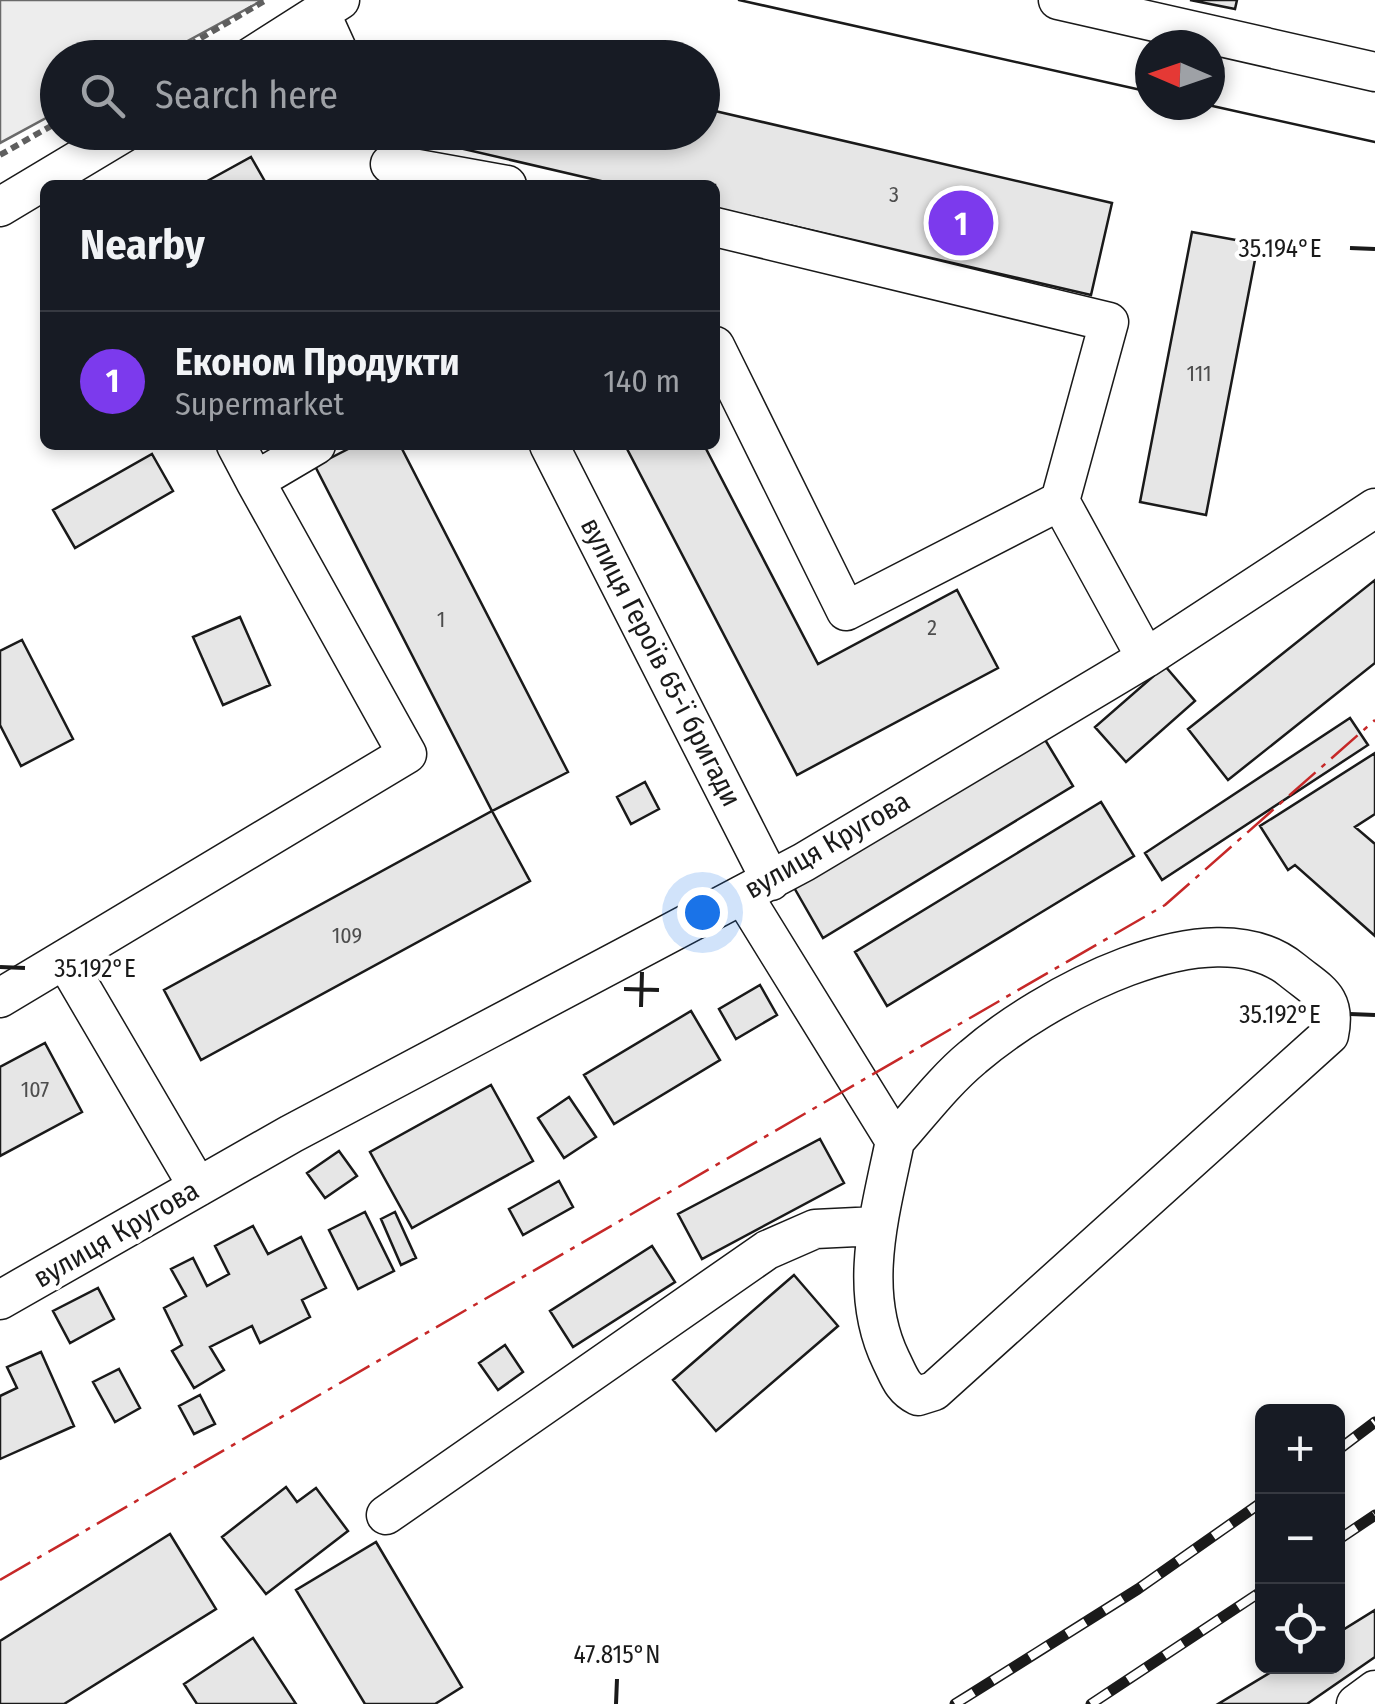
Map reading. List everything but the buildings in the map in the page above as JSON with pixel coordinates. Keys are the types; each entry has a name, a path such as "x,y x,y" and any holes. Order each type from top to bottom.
{"street":[{"path":"1058,0 1375,72"},
{"path":"278,40 331,7 337,40"},
{"path":"45,180 94,150"},
{"path":"390,160 484,180"},
{"path":"0,207 40,183"},
{"path":"720,228 1108,322 1060,500 1146,658"},
{"path":"720,356 846,611 1060,500"},
{"path":"0,998 407,754 239,450"},
{"path":"256,481 308,450"},
{"name":"вулиця Героїв 65-ї бригади","path":"550,450 757,888 895,1141"},
{"name":"вулиця Кругова","path":"0,1300 198,1187 757,888 1146,658 1375,508"},
{"path":"1222,946 1275,956 1328,999 1333,1014 1328,1035 934,1390 918,1396 905,1390 877,1331 872,1280 877,1226 895,1141 973,1056 1064,996 1170,950 1222,946"},
{"path":"66,960 198,1187"},
{"path":"386,1515 767,1250 815,1230 877,1226"},
{"path":"1356,1704 1375,1690"}],"path":[{"path":"198,40 266,0"},
{"path":"0,156 40,133"}],"shaded area":[{"path":"0,0 263,0 189,40 40,40 40,121 0,143"}],"tram line":[{"path":"739,0 1135,89"},
{"path":"1225,109 1375,142"}],"railway":[{"path":"1345,1445 1375,1422"},
{"path":"955,1704 1138,1589 1255,1507"},
{"path":"1345,1535 1375,1515"},
{"path":"1091,1704 1255,1596"}],"power":[{"path":"0,1580 1165,905 1375,720"}],"place":[{"name":"Економ Продукти","path":"961,223"}]}
